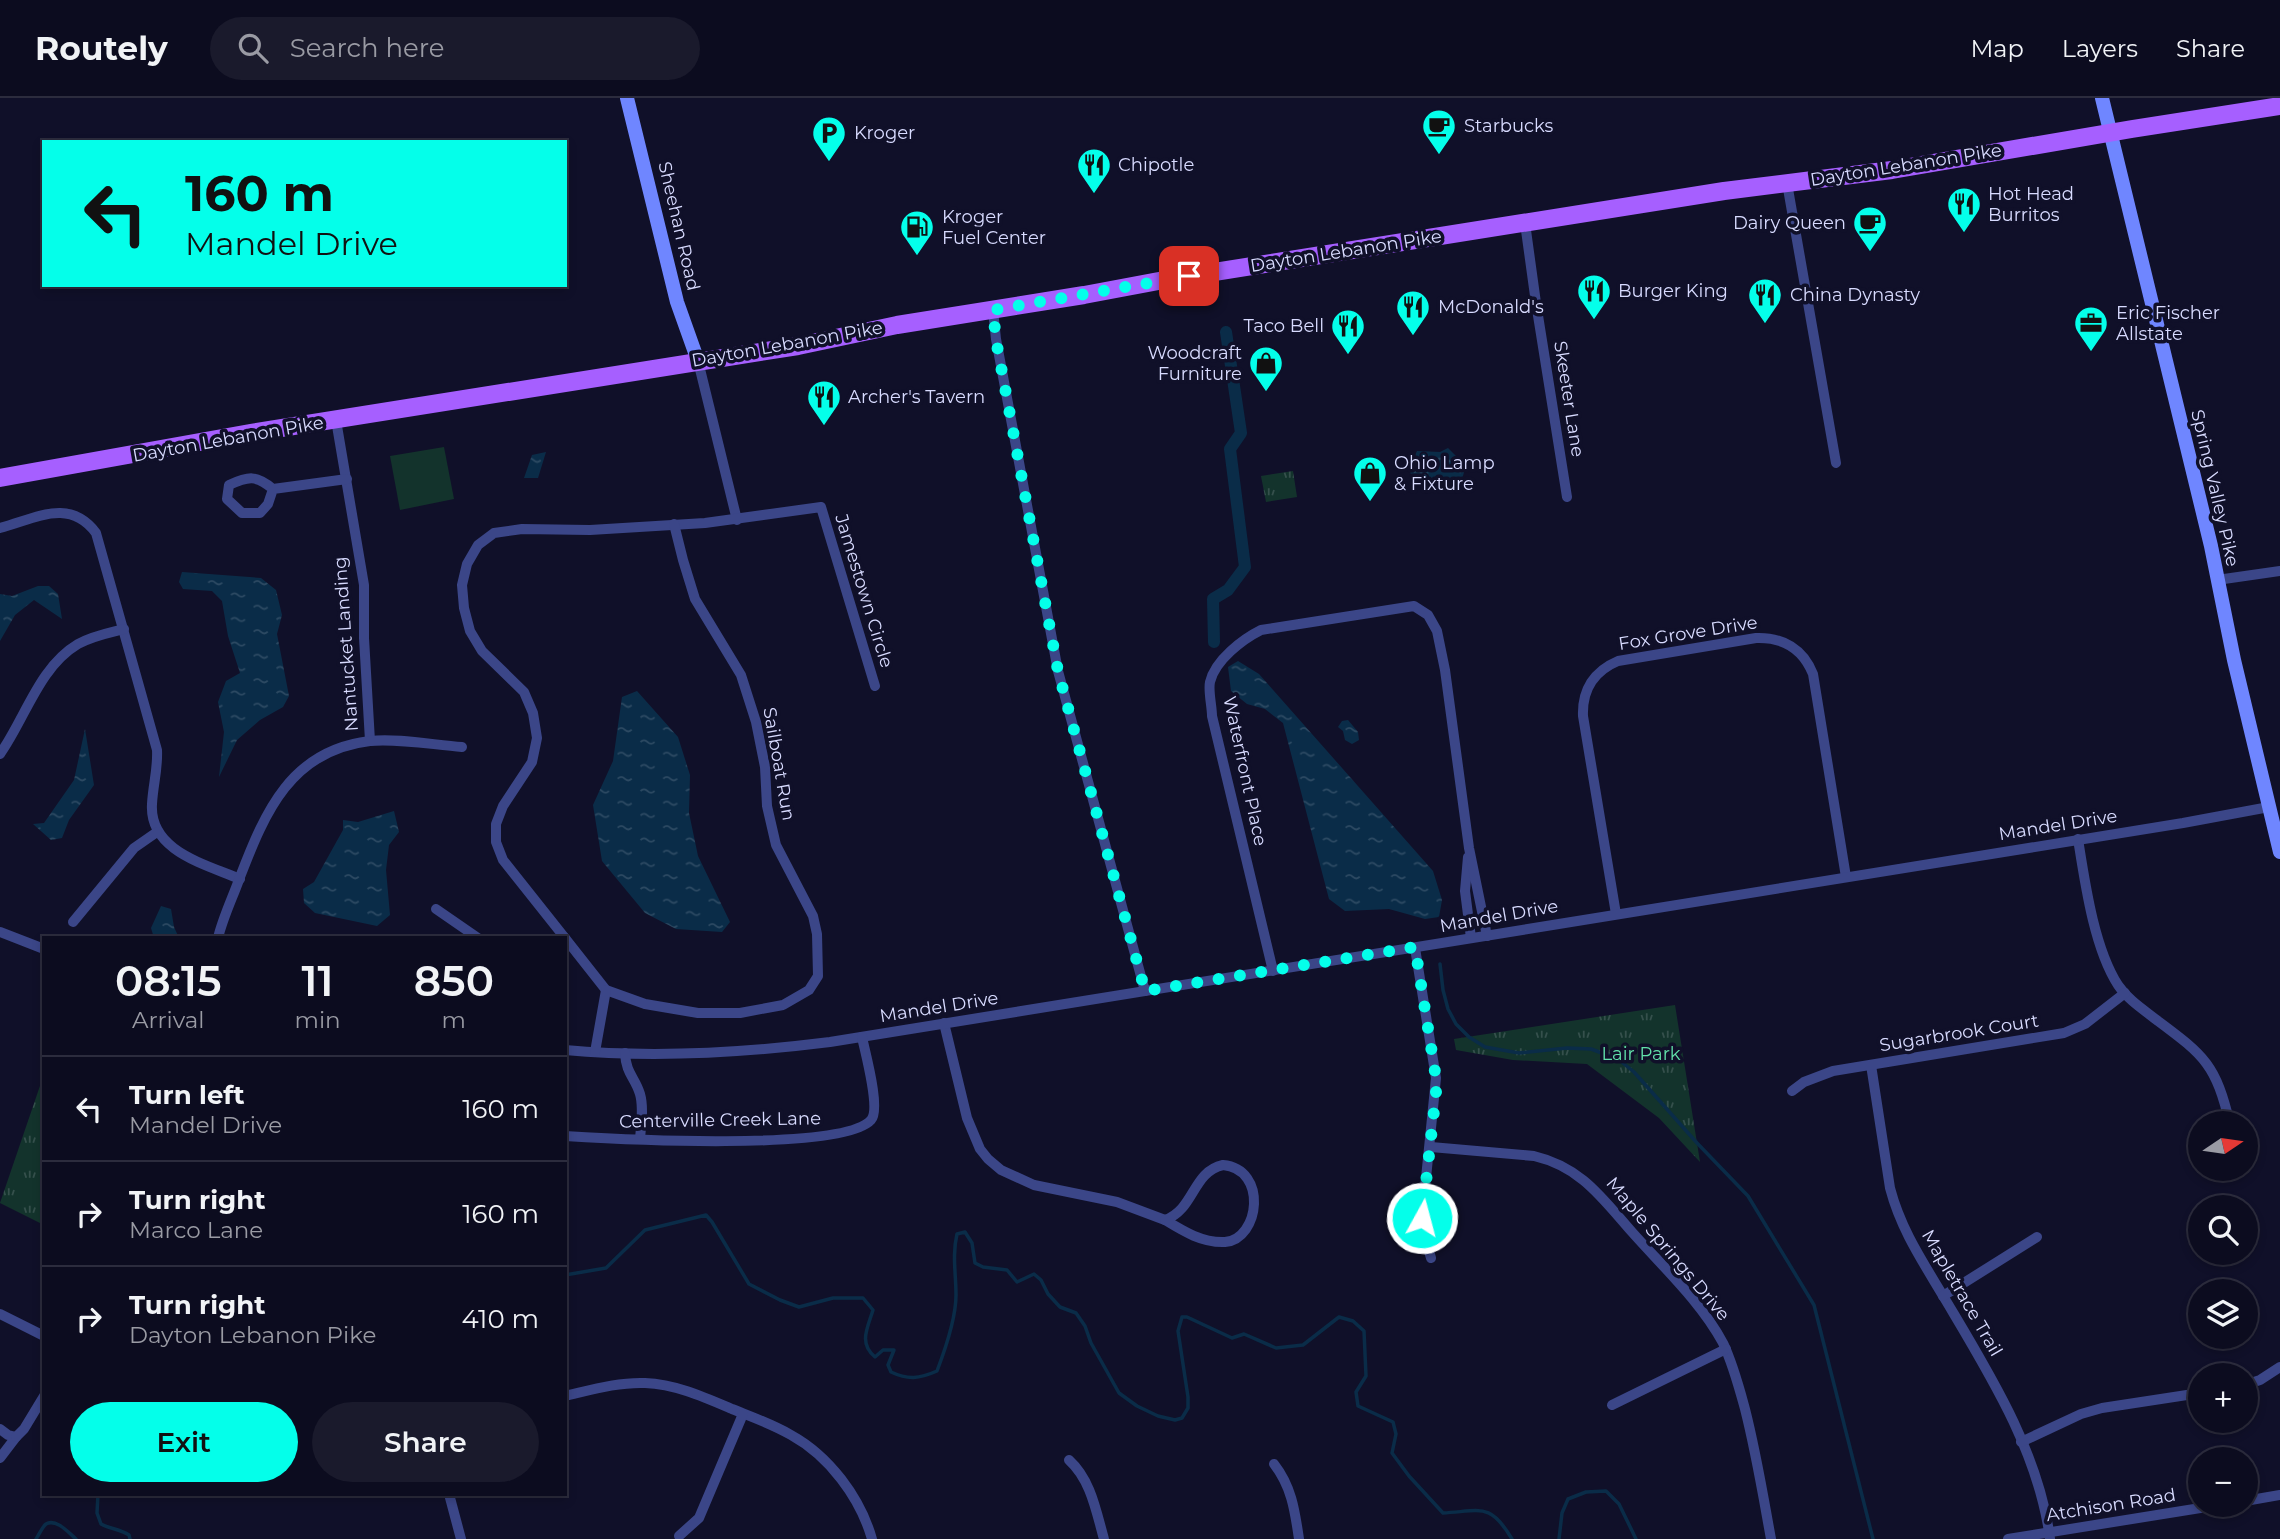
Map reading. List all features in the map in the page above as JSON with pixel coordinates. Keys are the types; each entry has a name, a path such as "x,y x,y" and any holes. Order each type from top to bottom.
{"main road":[{"name":"Dayton Lebanon Pike","path":"0,478 336,420 798,346 897,325 1176,278 1724,191 1892,170 2280,106"}],"street":[{"name":"Sheehan Road","path":"627,98 677,302 698,361"},
{"name":"Spring Valley Pike","path":"2102,98 2211,546 2280,852"},
{"path":"1787,183 1836,463"},
{"name":"Skeeter Lane","path":"1525,223 1567,497"},
{"path":"993,310 996,340 1058,671 1145,991"},
{"path":"559,936 503,860 496,842 496,824 503,806 532,762 537,738 533,713 524,692 482,651 470,631 462,585 467,564 478,545 494,533 522,529 590,530 737,520 698,361"},
{"name":"Nantucket Landing","path":"336,420 364,585 363,638 370,741"},
{"path":"273,489 347,479"},
{"name":"Jamestown Circle","path":"737,520 821,508 875,686"},
{"path":"0,528 61,512 73,514 90,525 100,542 157,750 158,765 152,816 157,832 174,849 240,879"},
{"name":"Sailboat Run","path":"606,990 645,1004 698,1013 740,1013 783,1005 809,990 818,976 817,934 813,916 776,845 767,806 765,767 756,722 741,675 695,599 674,524"},
{"path":"2217,580 2280,571"},
{"name":"Waterfront Place","path":"1273,971 1212,716 1210,682 1223,659 1243,640 1261,630 1414,606 1428,615 1437,631 1445,670 1469,848 1487,936"},
{"path":"0,754 46,675 60,658 86,640 124,629"},
{"name":"Fox Grove Drive","path":"1616,914 1583,716 1584,696 1589,685 1600,671 1618,661 1756,638 1778,639 1790,644 1803,655 1813,674 1846,877"},
{"path":"219,936 263,820 275,798 292,779 338,749 370,741 461,747"},
{"name":"Mandel Drive","path":"567,1050 706,1053 788,1047 862,1037 2269,807"},
{"path":"73,922 134,848 157,832"},
{"path":"2078,839 2101,947 2110,970 2136,1004 2190,1045 2205,1060 2218,1082 2226,1111"},
{"name":"Waterfront Place","path":"1469,848 1465,891 1471,939"},
{"path":"436,909 475,936"},
{"path":"0,932 42,948"},
{"path":"567,945 606,990 595,1052"},
{"path":"1415,947 1436,1078 1422,1218 1431,1258"},
{"name":"Sugarbrook Court","path":"1792,1091 1819,1075 2064,1033 2085,1024 2125,993"},
{"path":"944,1023 967,1118 979,1149 1001,1170 1034,1185 1117,1202 1165,1220 1201,1239 1224,1242 1244,1233 1252,1215 1253,1190 1250,1182 1239,1169 1223,1165 1215,1167 1206,1172 1179,1213 1165,1220"},
{"name":"Centerville Creek Lane","path":"567,1136 699,1141 820,1138 843,1132 870,1122 875,1109 862,1037"},
{"path":"625,1053 628,1073 641,1099 640,1139"},
{"name":"Mapletrace Trail","path":"1871,1065 1895,1208 1916,1251 1996,1386 2040,1486 2049,1535"},
{"name":"Maple Springs Drive","path":"1431,1147 1534,1156 1548,1159 1574,1171 1594,1188 1695,1304 1726,1349 1737,1378 1771,1539"},
{"path":"1943,1296 2037,1237"},
{"path":"0,1314 42,1335"},
{"path":"1612,1405 1726,1349"},
{"path":"2258,1381 2280,1367"},
{"path":"567,1396 628,1383 682,1389 793,1436 827,1464 854,1497 872,1539"},
{"path":"2021,1442 2081,1414 2102,1408 2188,1395"},
{"path":"0,1458 24,1429 42,1399"},
{"path":"679,1536 699,1518 743,1414"},
{"path":"0,1429 16,1437"},
{"path":"1069,1460 1083,1475 1088,1486 1104,1539"},
{"path":"1274,1464 1293,1500 1299,1539"},
{"path":"2258,1499 2280,1495"},
{"path":"450,1496 461,1539"},
{"name":"Atchison Road","path":"2008,1539 2049,1535 2188,1510"}],"green space":[{"path":"444,447 454,499 400,510 390,456"},
{"path":"1293,471 1297,497 1266,502 1261,476"},
{"name":"Lair Park","path":"1675,1005 1700,1162 1659,1118 1587,1064 1513,1060 1456,1050 1454,1039"},
{"path":"42,1080 42,1224 0,1203"}],"water":[{"path":"1448,448 1466,466 1461,482 1444,490 1414,484 1409,468 1417,451 1440,452"},
{"path":"546,452 538,478 524,478 532,455"},
{"path":"182,572 261,578 276,590 282,615 277,634 289,696 283,707 260,720 237,740 219,777 224,732 218,702 226,681 240,673 228,636 222,601 212,591 183,589 179,582"},
{"path":"38,586 49,586 58,594 62,619 34,600 15,615 0,641 0,594 12,596"},
{"path":"1238,661 1259,674 1433,871 1442,900 1439,917 1425,919 1389,909 1345,911 1329,899 1283,723 1265,709 1247,704 1231,691 1228,667"},
{"path":"637,691 678,737 690,775 689,813 698,856 730,922 722,932 676,929 645,913 602,861 593,805 613,761 622,697"},
{"path":"1348,720 1358,732 1359,740 1352,744 1345,740 1343,731 1338,727 1342,721"},
{"path":"85,729 94,785 69,820 62,838 51,840 33,824 44,823 74,780"},
{"path":"394,811 399,832 389,845 386,870 390,915 377,926 315,913 304,903 303,889 314,882 343,830 343,820 358,822"},
{"path":"161,906 171,909 178,936 153,936 151,928"}],"waterway":[{"path":"1214,642 1213,599 1228,590 1245,567 1230,449 1241,433 1226,332"},
{"path":"1440,964 1448,1009 1456,1024 1469,1037 1485,1047 1519,1053 1567,1048 1591,1049 1618,1059 1634,1072 1748,1196 1814,1305 1873,1539"},
{"path":"567,1275 606,1268 645,1230 706,1215 749,1284 799,1307 833,1298 863,1298 873,1310 866,1335 870,1352 875,1357 883,1350 894,1350 888,1365 891,1372 919,1377 937,1371 947,1344 956,1304 954,1257 957,1234 965,1232 972,1243 975,1263 983,1267 1007,1270 1017,1282 1034,1274 1060,1307 1076,1313 1119,1393 1137,1406 1158,1416 1175,1420 1182,1418 1188,1408 1178,1331 1182,1317 1232,1338 1244,1334 1276,1348 1303,1345 1339,1317 1353,1321 1364,1331 1366,1376 1356,1392 1358,1406 1393,1422 1396,1434 1392,1453 1409,1476 1443,1513 1484,1511 1497,1519 1512,1539"},
{"path":"1559,1539 1562,1513 1568,1499 1586,1492 1606,1491 1619,1504 1636,1539"},
{"path":"98,1496 97,1513 101,1524 126,1533 130,1539"},
{"path":"36,1539 45,1525 50,1523 62,1527 76,1539"}],"place":[{"name":"Starbucks","path":"1439,156"},
{"name":"Kroger","path":"829,163"},
{"name":"Chipotle","path":"1094,195"},
{"name":"Hot Head Burritos","path":"1964,234"},
{"name":"Dairy Queen","path":"1870,253"},
{"name":"Kroger Fuel Center","path":"917,257"},
{"name":"Burger King","path":"1594,321"},
{"name":"China Dynasty","path":"1765,325"},
{"name":"McDonald's","path":"1413,337"},
{"name":"Eric Fischer Allstate","path":"2091,353"},
{"name":"Taco Bell","path":"1348,356"},
{"name":"Woodcraft Furniture","path":"1266,393"},
{"name":"Archer's Tavern","path":"824,427"},
{"name":"Ohio Lamp & Fixture","path":"1370,503"}],"route":[{"path":"1189,276 993,310 996,340 1058,671 1145,991 1415,947 1436,1078 1422,1218"}]}
